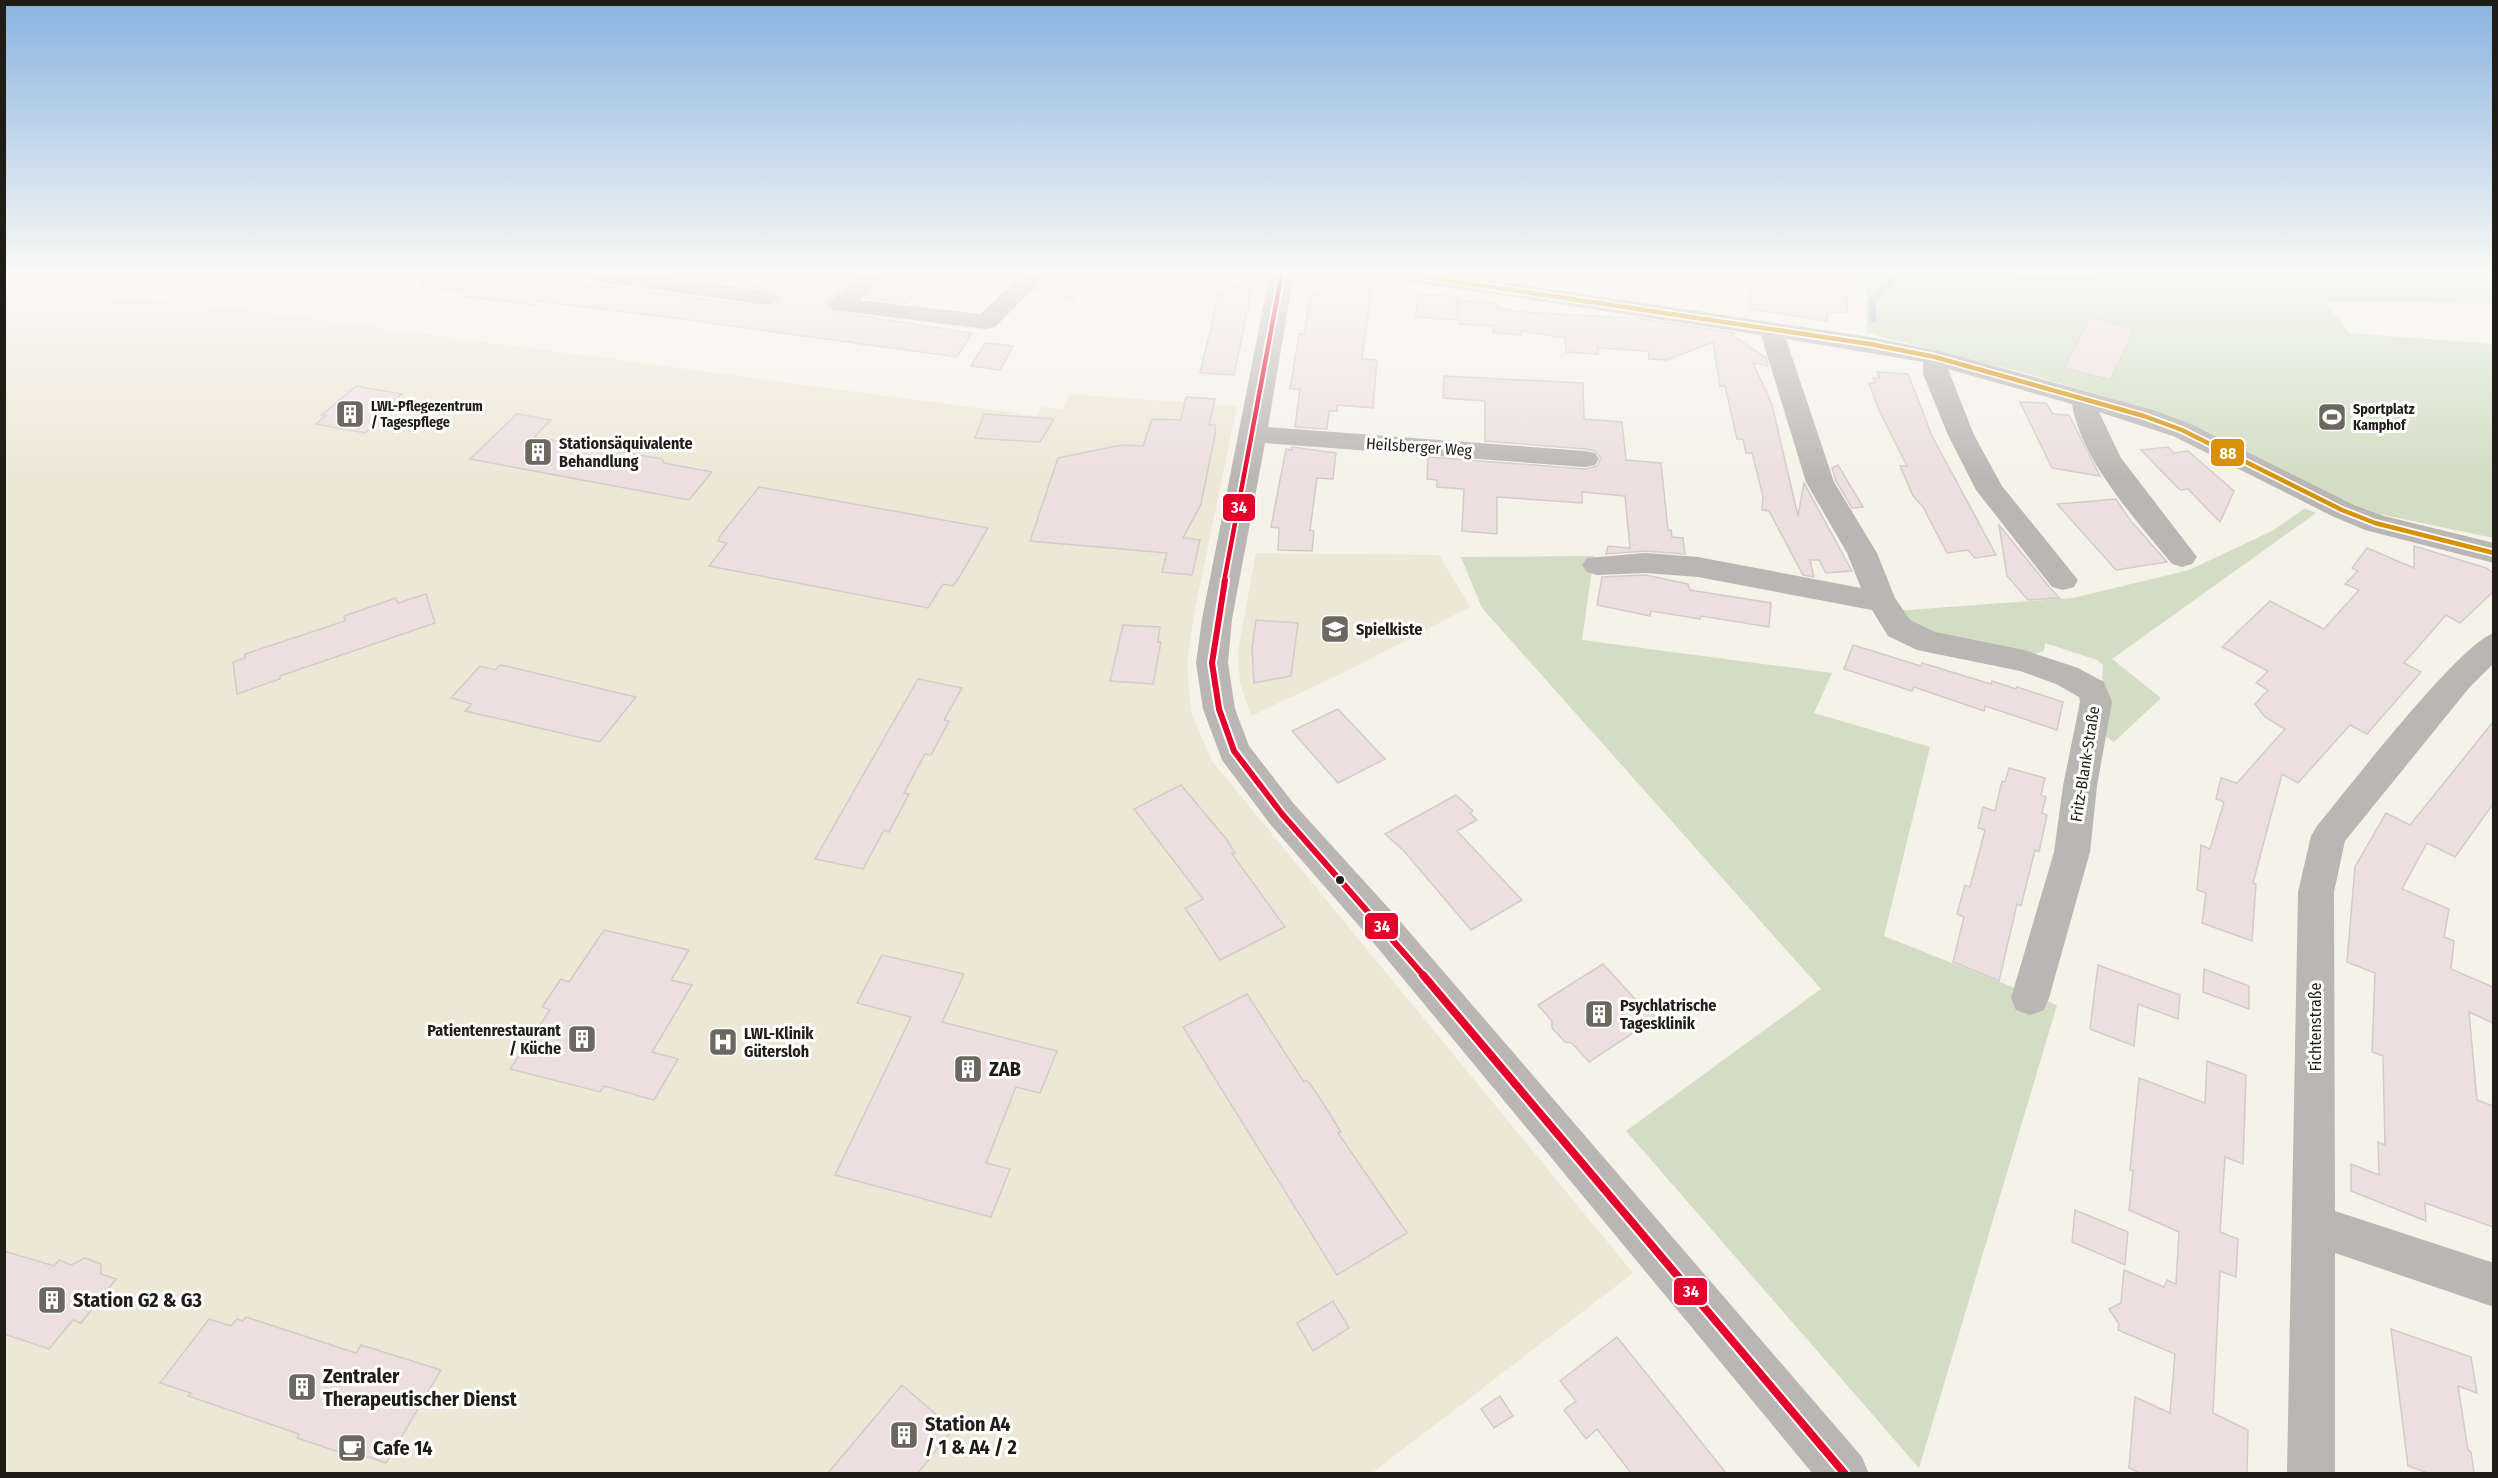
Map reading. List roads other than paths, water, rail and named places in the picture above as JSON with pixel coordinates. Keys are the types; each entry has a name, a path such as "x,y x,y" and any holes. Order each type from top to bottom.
{"street":[{"path":"1270,341 1217,619 1212,663 1218,709 1234,751 1274,804 1380,924 1845,1473"},
{"name":"Fritz-Blank-Straße","path":"1775,341 1820,482 1862,553 1881,600 1895,624 1928,642 2024,661 2067,676 2093,690 2096,702 2080,786 2072,852 2030,998"},
{"path":"1850,341 1935,357 2084,398 2182,430 2342,510 2375,523 2493,553"},
{"path":"1935,357 1936,374 1961,435 1990,490 2063,580"},
{"path":"2084,398 2084,411 2097,438 2134,499 2182,557"},
{"name":"Heilsberger Weg","path":"1254,434 1585,459"},
{"path":"1597,565 1645,563 1698,567 1856,598 1881,600"},
{"name":"Fichtenstraße","path":"2311,1473 2316,892 2329,836 2458,681 2493,644"},
{"path":"2314,1225 2493,1285"}],"place":[{"name":"LWL-Pflegezentrum / Tagespflege","path":"350,414"},
{"name":"Sportplatz Kamphof","path":"2332,417"},
{"name":"Stationsäquivalente Behandlung","path":"538,452"},
{"name":"Spielkiste","path":"1335,629"},
{"name":"Psychlatrische Tagesklinik","path":"1599,1014"},
{"name":"Patientenrestaurant / Küche","path":"582,1039"},
{"name":"LWL-Klinik Gütersloh","path":"723,1042"},
{"name":"ZAB","path":"968,1069"},
{"name":"Station G2 & G3","path":"52,1300"},
{"name":"Zentraler Therapeutischer Dienst","path":"302,1387"},
{"name":"Station A4 / 1 & A4 / 2","path":"904,1435"},
{"name":"Cafe 14","path":"352,1448"}]}
